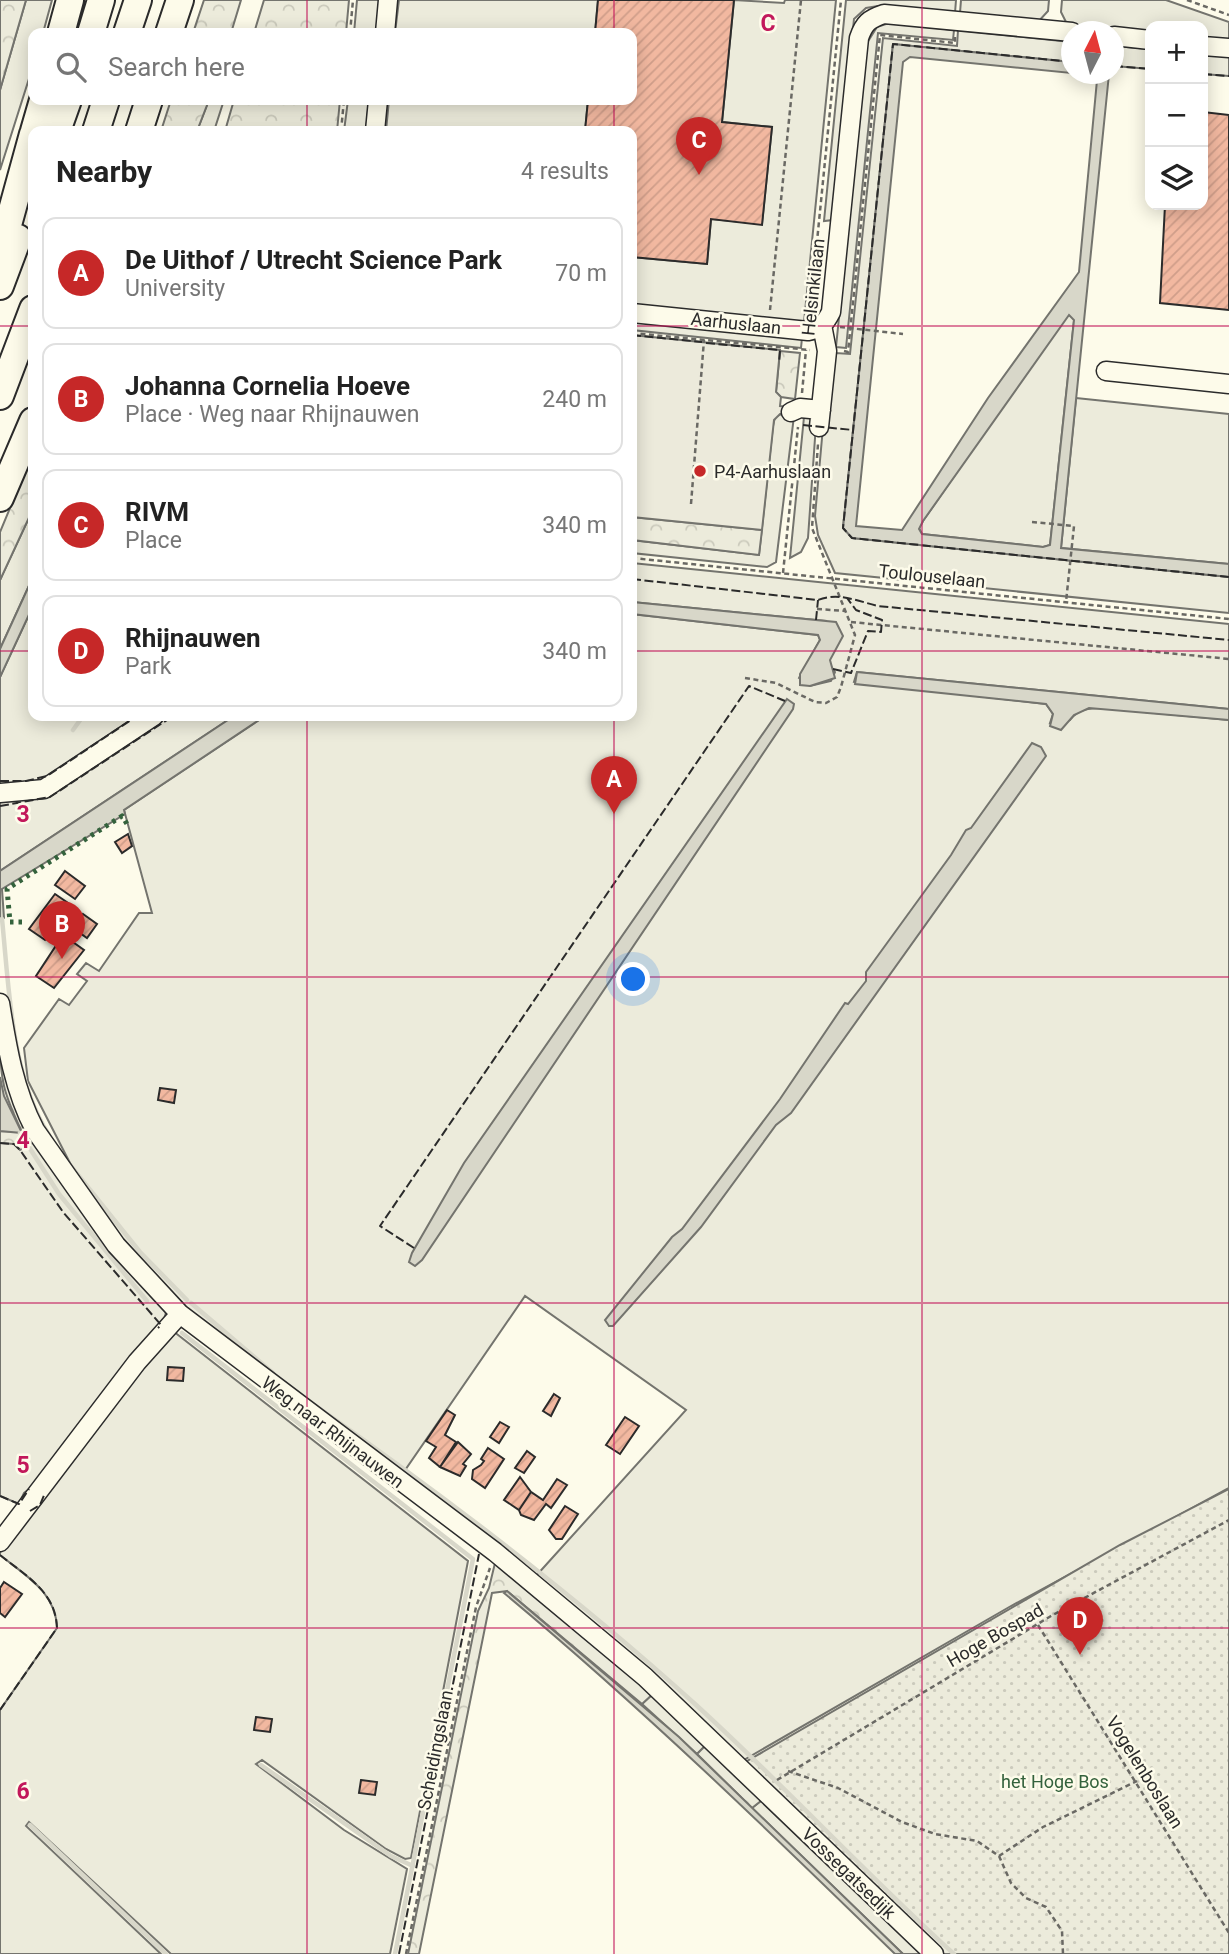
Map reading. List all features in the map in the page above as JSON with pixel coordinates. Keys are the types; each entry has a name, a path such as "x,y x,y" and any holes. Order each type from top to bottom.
{"highway":[{"path":"62,28 70,0"},
{"path":"92,28 100,0"},
{"path":"129,28 138,0"},
{"path":"171,28 180,0"},
{"path":"36,126 42,105"},
{"path":"59,126 66,105"},
{"path":"98,126 104,105"},
{"path":"141,126 147,105"},
{"path":"0,254 28,154"},
{"path":"0,286 28,210"},
{"path":"0,396 28,322"},
{"path":"0,498 28,433"}],"street":[{"path":"385,28 388,0"},
{"name":"Helsinkilaan","path":"820,419 827,351 821,323 859,38 863,27 871,18 884,14 1061,31"},
{"path":"1124,37 1145,39"},
{"path":"1208,46 1229,48"},
{"path":"375,126 378,105"},
{"name":"Aarhuslaan","path":"637,313 821,323"},
{"path":"1107,371 1229,384"},
{"path":"790,407 820,419"},
{"path":"0,793 44,789 146,721"},
{"name":"Weg naar Rhijnauwen","path":"0,1003 12,1068 25,1110 35,1130 116,1245 180,1314 495,1552 772,1784"},
{"path":"0,1542 129,1373 180,1314"},
{"name":"Vossegatsedijk","path":"772,1784 934,1954"}],"path":[{"path":"350,28 353,0"},
{"path":"769,319 801,0"},
{"name":"Helsinkilaan","path":"783,573 790,407 821,323 841,0"},
{"path":"1187,0 1229,15"},
{"path":"341,126 344,105"},
{"path":"862,330 903,334"},
{"path":"691,504 704,340"},
{"path":"745,678 776,683 815,702 833,701 841,687 855,639 851,622 811,523 820,419"},
{"path":"1032,522 1074,526 1066,602"},
{"name":"Toulouselaan","path":"637,558 1229,619"},
{"path":"817,609 846,611"},
{"path":"851,622 1229,659"},
{"name":"Hoge Bospad","path":"772,1784 789,1771 1038,1625 1229,1520"},
{"name":"Scheidingslaan","path":"406,1954 476,1606 484,1590 495,1552"},
{"name":"Vogelenboslaan","path":"1038,1625 1229,1933"},
{"path":"789,1771 838,1788 901,1822 935,1833 977,1841 999,1856 1011,1883 1026,1898 1046,1907 1062,1931 1063,1954"},
{"path":"999,1856 1043,1827 1137,1781"}],"green space":[{"path":"0,0 26,0 0,90"},
{"path":"26,0 52,0 44,28 28,28 28,82 0,170 0,90"},
{"path":"204,0 241,0 233,28 195,28"},
{"path":"264,0 349,0 346,28 256,28"},
{"path":"357,0 380,0 377,28 354,28"},
{"path":"399,0 598,0 595,28 396,28"},
{"path":"734,0 784,3 785,0 836,0 804,322 637,306 637,257 707,264 711,219 762,224 772,127 722,122"},
{"path":"846,0 956,0 955,13 878,6 866,8 854,19 833,220 824,221"},
{"path":"961,0 1049,0 1048,11 1038,22 960,13"},
{"path":"1062,0 1166,0 1229,22 1229,40 1208,38 1208,21 1145,21 1145,32 1124,29 1124,21 1066,21 1061,12"},
{"path":"889,23 954,30 953,40 878,33 846,348 836,347 867,43 877,27"},
{"path":"958,30 1061,41 1061,61 893,44 843,528 853,538 1229,577 1229,613 835,573 818,535 815,516 823,427 836,353 850,354 883,38 957,46"},
{"path":"1124,47 1145,49 1145,69 1124,67"},
{"path":"1208,55 1229,57 1229,76 1208,74"},
{"path":"169,105 207,105 199,126 163,126"},
{"path":"207,105 222,105 216,126 199,126"},
{"path":"233,105 340,105 337,126 226,126"},
{"path":"347,105 369,105 366,126 345,126"},
{"path":"389,105 588,105 585,126 386,126"},
{"path":"1071,315 1074,320 1050,545 1043,547 922,534 919,528 923,521 1065,316"},
{"path":"637,322 802,338 801,348 637,331"},
{"path":"780,351 800,353 795,399 781,397 776,392"},
{"path":"1076,398 1229,414 1229,564 1061,548"},
{"path":"781,414 794,416 776,562 767,567 637,554 637,541 759,555 775,417"},
{"path":"804,417 813,417 816,424 808,538 801,552 790,558"},
{"path":"28,465 28,520 0,580 0,532"},
{"path":"637,518 762,530 759,555 637,541"},
{"path":"28,520 28,588 0,649 0,580"},
{"path":"637,564 1229,624 1229,709 857,672 854,682 1046,704 1053,714 1050,723 1070,720 1080,711 1098,708 1229,720 1229,1488 1011,1606 742,1761 535,1577 686,1410 525,1296 401,1476 166,1294 78,1185 72,1167 28,1081 24,1048 59,999 69,1005 87,981 77,974 86,963 99,971 139,913 152,913 124,810 258,721 637,721 637,615 818,635 820,640 799,678 810,686 831,681 835,672 830,665 826,621 637,602"},
{"path":"28,617 28,721 136,721 46,781 0,786 0,677"},
{"path":"157,721 226,721 0,871 0,800 54,790"},
{"path":"0,1039 35,1141 20,1150 14,1144 0,1143 0,1131 22,1132 4,1087"},
{"path":"35,1141 167,1309 163,1323 36,1484 24,1493 19,1504 0,1496 0,1143"},
{"path":"173,1331 468,1561 411,1858 405,1859 386,1849 262,1760 256,1764 344,1830 407,1869 390,1954 171,1954 29,1822 26,1826 161,1954 0,1954 0,1710 57,1628 51,1604 45,1595 0,1555 0,1548 37,1506"},
{"name":"het Hoge Bos","path":"1229,1489 1229,1954 937,1954 742,1764 1120,1545"},
{"path":"495,1563 655,1692 642,1704 507,1591 492,1593 419,1954 408,1954 478,1611 489,1588"},
{"path":"655,1692 709,1742 697,1754 642,1704"},
{"path":"709,1742 766,1797 752,1808 697,1754"},
{"path":"766,1797 926,1954 903,1954 752,1808"}],"shaded area":[{"path":"893,44 1061,61 1061,72 910,57 903,62 856,526 902,530 988,398 1079,272 1097,84 1108,84 1061,548 1229,564 1229,577 852,538 843,528","holes":["1069,315 1074,320 1050,545 1043,547 922,534 919,529"]},
{"name":"P4-Aarhuslaan","path":"637,336 780,350 776,392 781,397 780,406 791,407 790,415 780,414 774,420 762,530 637,518"},
{"path":"28,588 28,617 0,677 0,649"},
{"path":"637,602 836,622 843,636 830,660 835,678 810,686 800,685 800,674 820,640 818,635 637,615"},
{"path":"857,672 1229,709 1229,720 1089,708 1074,715 1061,730 1050,726 1053,714 1046,704 855,684"},
{"path":"787,699 794,704 793,709 422,1260 415,1266 409,1262 412,1253 464,1163"},
{"path":"226,721 258,721 124,810 125,814 2,889 4,918 0,920 0,871"},
{"path":"1032,743 1041,747 1046,756 791,1113 776,1125 701,1227 613,1326 609,1326 605,1320 672,1237 682,1229 780,1099 845,1003 848,1004 866,981 866,972 951,855 966,830 971,828"},
{"path":"0,1077 4,1096 22,1133 0,1131"},
{"path":"507,1591 679,1737 903,1954 895,1954 752,1815 504,1593"}],"building":[{"path":"598,0 734,0 722,122 772,127 762,225 711,219 707,264 637,257 637,126 585,126 588,105 637,105 637,28 595,28"},
{"path":"1208,113 1229,115 1229,310 1160,303 1165,210 1208,210"},
{"path":"128,834 132,846 122,853 115,842"},
{"path":"65,871 85,886 75,899 55,885"},
{"path":"55,894 71,905 45,940 29,929"},
{"path":"83,914 97,924 87,938 73,928"},
{"path":"63,935 84,950 54,988 36,976"},
{"path":"160,1088 176,1090 174,1103 158,1100"},
{"path":"168,1367 184,1368 183,1381 167,1380"},
{"path":"554,1394 560,1398 551,1416 543,1411"},
{"path":"447,1410 455,1415 445,1435 456,1442 440,1467 429,1458 436,1447 426,1441"},
{"path":"625,1417 639,1426 620,1454 606,1445"},
{"path":"500,1422 509,1427 499,1443 490,1437"},
{"path":"458,1442 471,1454 463,1464 466,1466 460,1476 440,1467"},
{"path":"488,1448 504,1459 485,1488 472,1479 473,1470 484,1461 481,1459"},
{"path":"527,1451 535,1457 524,1473 515,1468"},
{"path":"520,1477 531,1492 519,1510 504,1500"},
{"path":"557,1479 567,1485 551,1508 546,1504 534,1520 521,1515 519,1510 531,1492 543,1500"},
{"path":"565,1506 578,1514 562,1539 556,1539 549,1530"},
{"path":"4,1582 22,1594 5,1617 0,1613 0,1588"},
{"path":"256,1717 272,1719 270,1732 254,1730"},
{"path":"361,1780 377,1782 375,1795 359,1793"}],"waterway":[{"path":"73,730 79,721"},
{"path":"2,919 19,1059 36,1112 49,1135"},
{"path":"20,1133 59,1194 147,1301"},
{"path":"66,1160 140,1252 187,1300"},
{"path":"191,1303 273,1373"},
{"path":"182,1333 473,1559 395,1954"},
{"path":"313,1404 509,1548 650,1664 728,1735 954,1954"},
{"path":"261,1765 391,1856 413,1866"},
{"path":"30,1825 166,1954"}],"hedge":[{"path":"22,922 10,922 7,889 122,816 127,824"}],"fence":[{"path":"1061,61 893,44 843,528 852,538 1229,577"},
{"path":"1124,67 1145,69"},
{"path":"1208,74 1229,76"},
{"path":"637,336 702,342"},
{"path":"706,343 780,350 779,363"},
{"path":"803,425 853,430"},
{"path":"637,580 818,600 841,597 878,606 1229,640"},
{"path":"833,669 851,673 868,631 881,632 882,620 856,610 847,598"},
{"path":"816,620 818,600"},
{"path":"414,1248 380,1226 749,686 785,701"},
{"path":"0,781 26,781 47,776 130,721"},
{"path":"0,806 50,797 165,721"},
{"path":"0,1143 14,1144 20,1150 63,1212 161,1325 158,1328"},
{"path":"0,1496 19,1504 29,1489"},
{"path":"30,1511 40,1505 45,1493"},
{"path":"399,1954 479,1554"},
{"path":"0,1555 38,1586 51,1604 57,1628 0,1710"}],"place":[{"name":"RIVM","path":"699,175"},
{"name":"P4-Aarhuslaan","path":"700,471"},
{"name":"De Uithof / Utrecht Science Park","path":"614,814"},
{"name":"Johanna Cornelia Hoeve","path":"62,959"},
{"name":"Rhijnauwen","path":"1080,1655"}]}
